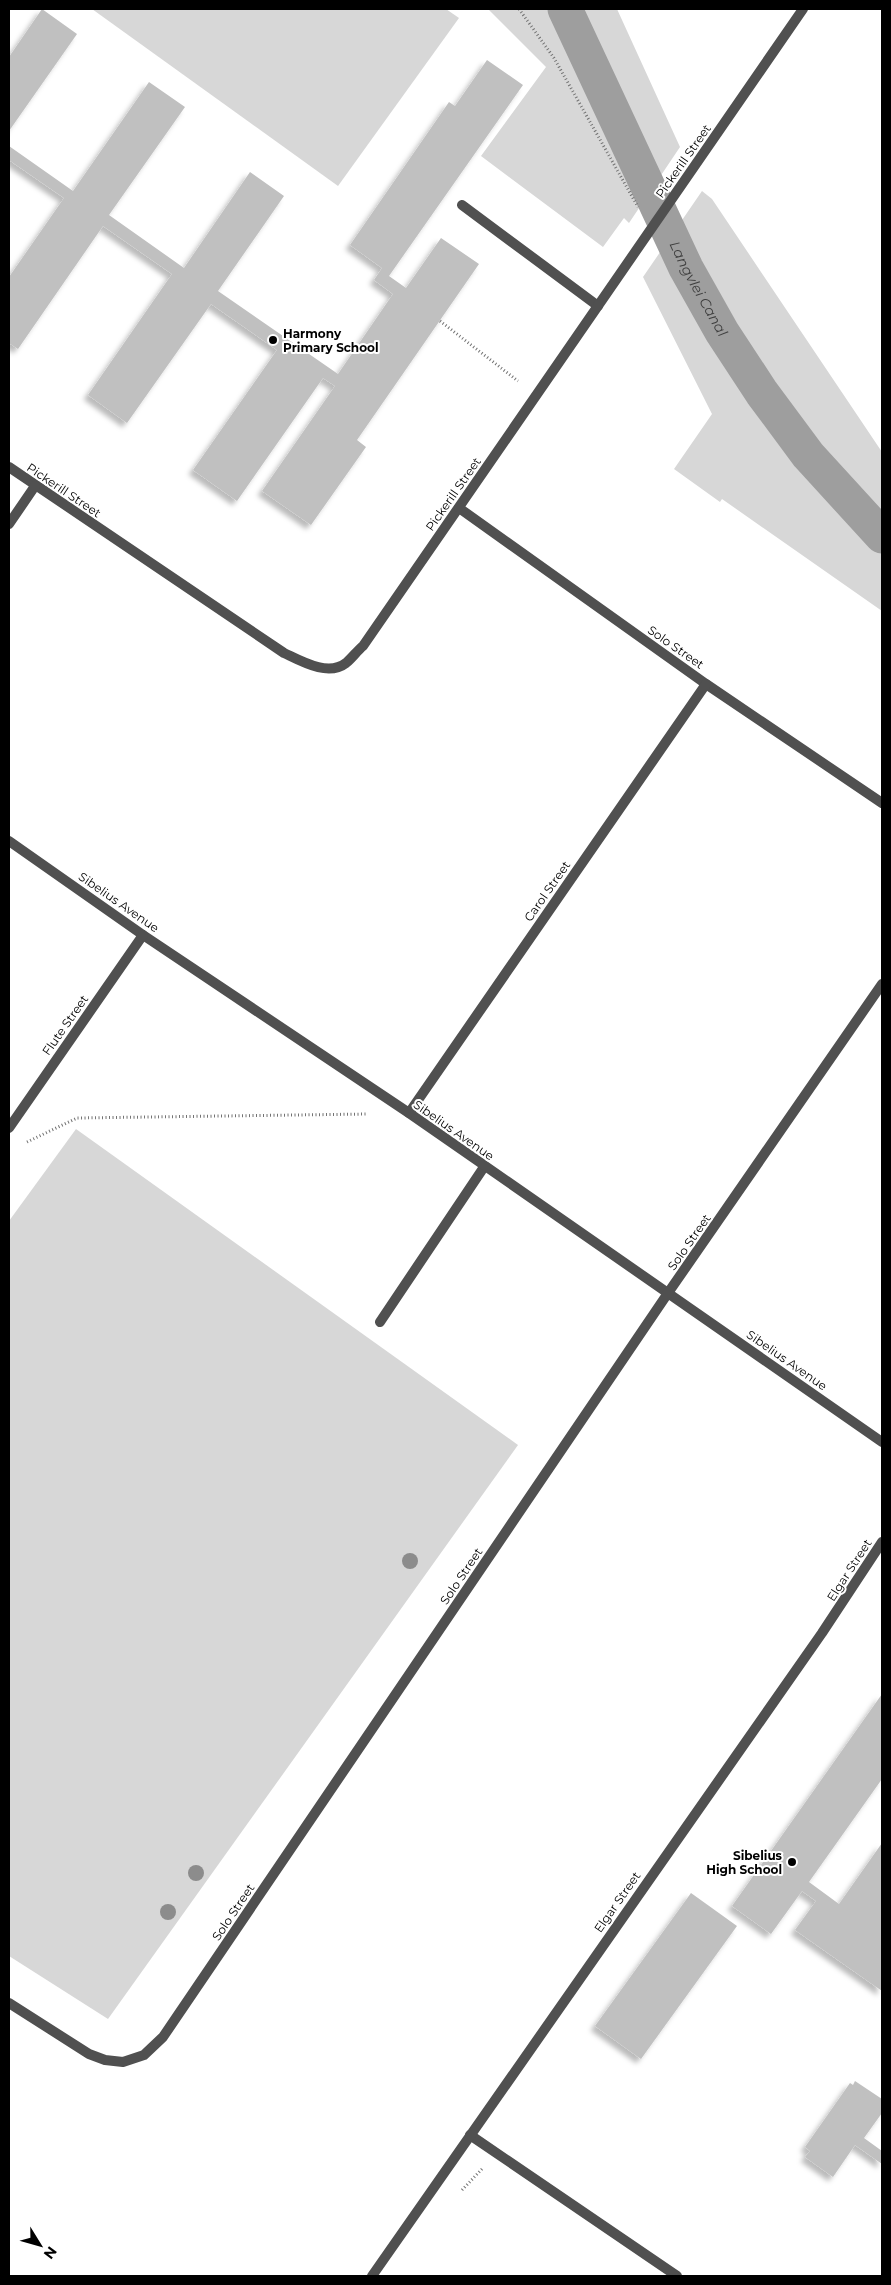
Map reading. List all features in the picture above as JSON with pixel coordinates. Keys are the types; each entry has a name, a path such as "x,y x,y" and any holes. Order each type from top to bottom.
{"street":[{"name":"Pickerill Street","path":"9,467 284,653 306,664 328,668 345,664 363,646 802,9"},
{"path":"462,206 598,306"},
{"path":"9,524 35,486"},
{"name":"Solo Street","path":"459,508 706,684 882,803"},
{"name":"Carol Street","path":"409,1113 706,684"},
{"name":"Sibelius Avenue","path":"9,841 143,935 409,1113 484,1167 882,1442"},
{"name":"Flute Street","path":"9,1128 143,935"},
{"name":"Solo Street","path":"9,2003 88,2054 105,2060 123,2062 144,2055 163,2037 668,1293 882,984"},
{"path":"380,1322 484,1167"},
{"name":"Elgar Street","path":"372,2276 822,1634 882,1542"},
{"path":"470,2135 676,2276"}],"path":[{"path":"519,9 554,58 650,230"},
{"path":"440,321 537,394"},
{"path":"26,1143 77,1118 370,1114"}],"shaded area":[{"path":"92,9 446,9 459,18 338,186"},
{"path":"488,9 617,9 680,147 629,223 624,218 603,247 481,156 546,67"},
{"path":"702,191 712,199 882,452 882,611 722,499 720,502 674,469 712,414 643,277"},
{"path":"76,1129 518,1445 108,2019 9,1956 9,1221"}],"building":[{"path":"42,9 77,34 9,131 9,57"},
{"path":"487,60 523,85 389,276 406,288 441,238 479,264 357,440 366,447 311,525 262,491 335,386 323,378 237,501 193,470 277,350 211,304 127,423 88,395 172,274 103,226 18,349 9,343 9,277 64,198 9,160 9,146 73,191 149,82 185,107 109,215 184,268 250,172 284,196 218,291 338,374 393,294 374,280 382,268 350,245 449,102 455,106"},
{"path":"882,1694 882,1779 809,1882 839,1904 882,1843 882,1991 795,1930 816,1901 802,1891 771,1934 732,1906"},
{"path":"691,1893 737,1926 641,2059 595,2026"},
{"path":"855,2081 882,2099 882,2113 864,2138 882,2151 882,2164 855,2145 833,2177 805,2157 810,2151 805,2147 850,2083 853,2085"}],"waterway":[{"name":"Langvlei Canal","path":"565,9 686,268 722,332 762,393 808,455 882,536"}],"place":[{"name":"Harmony Primary School","path":"273,340"},
{"name":"Sibelius High School","path":"792,1862"}]}
